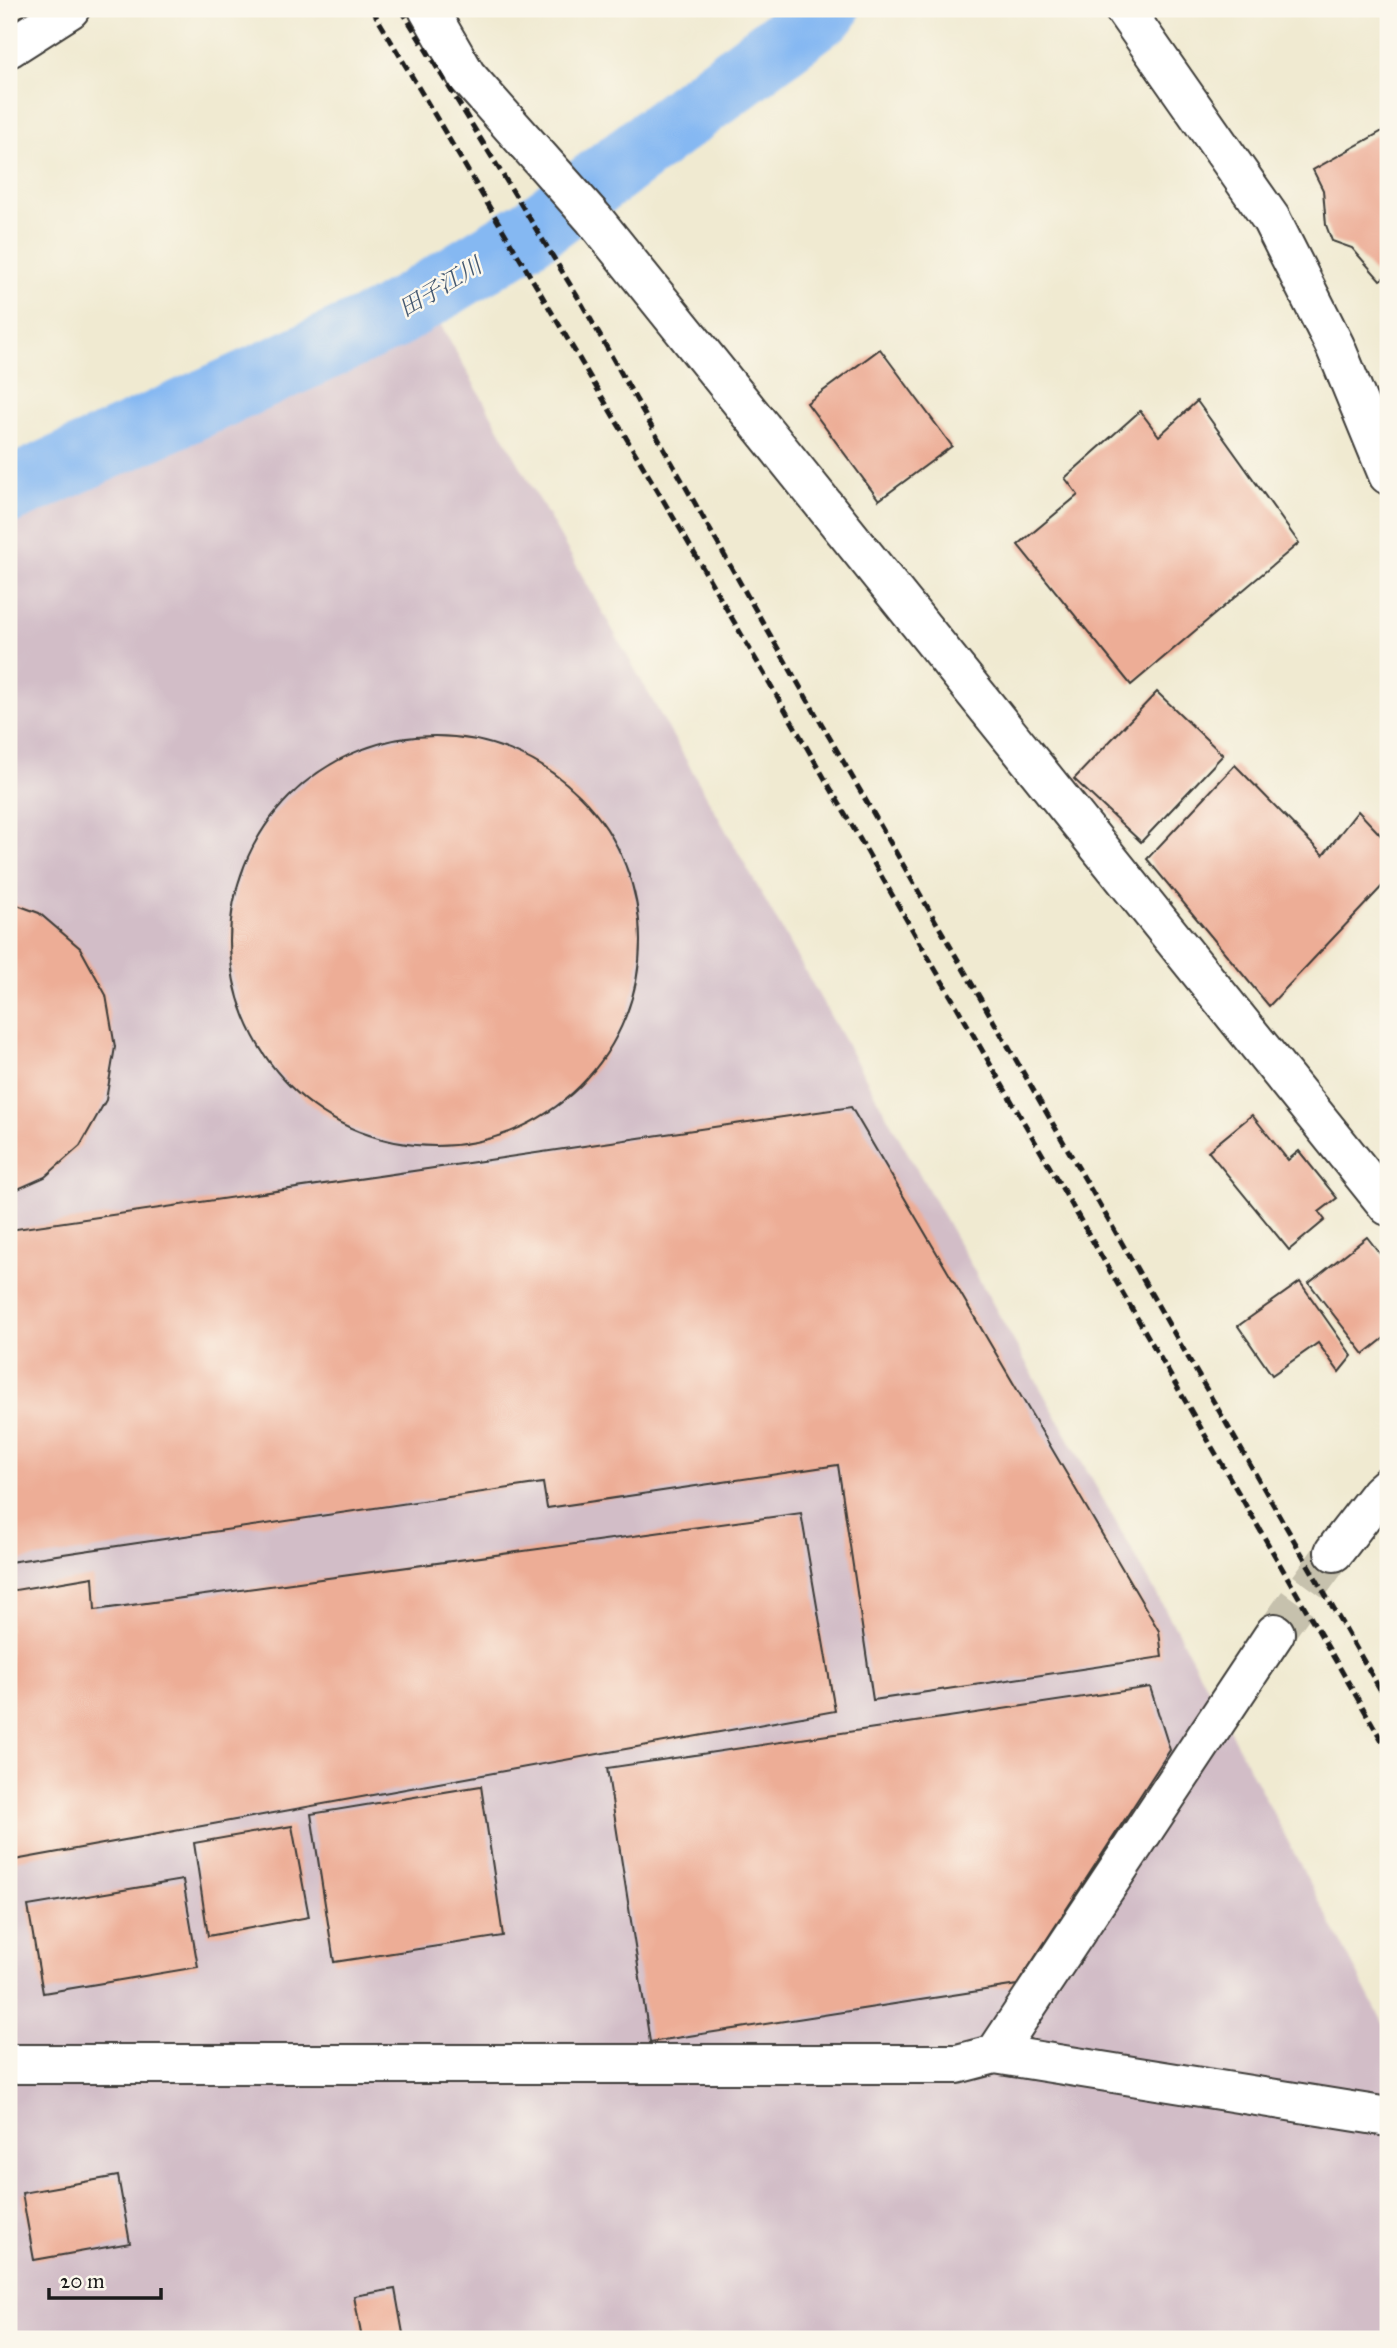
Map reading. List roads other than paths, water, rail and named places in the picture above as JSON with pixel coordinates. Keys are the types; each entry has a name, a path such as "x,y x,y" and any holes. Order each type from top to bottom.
{"street":[{"path":"9,48 70,9"},
{"path":"428,9 467,75 594,219 1388,1206"},
{"path":"1124,9 1271,219 1335,346 1388,475"},
{"path":"1334,1552 1388,1486"},
{"path":"995,2054 1275,1633"},
{"path":"9,2064 957,2064 995,2054 1388,2117"}],"waterway":[{"name":"田子江川","path":"9,491 388,319 535,229 827,9"}],"tunnel":[{"path":"1275,1633 1334,1552"}],"railway":[{"path":"372,9 682,532 1388,1751"},
{"path":"401,9 582,304 747,595 1388,1703"}]}
